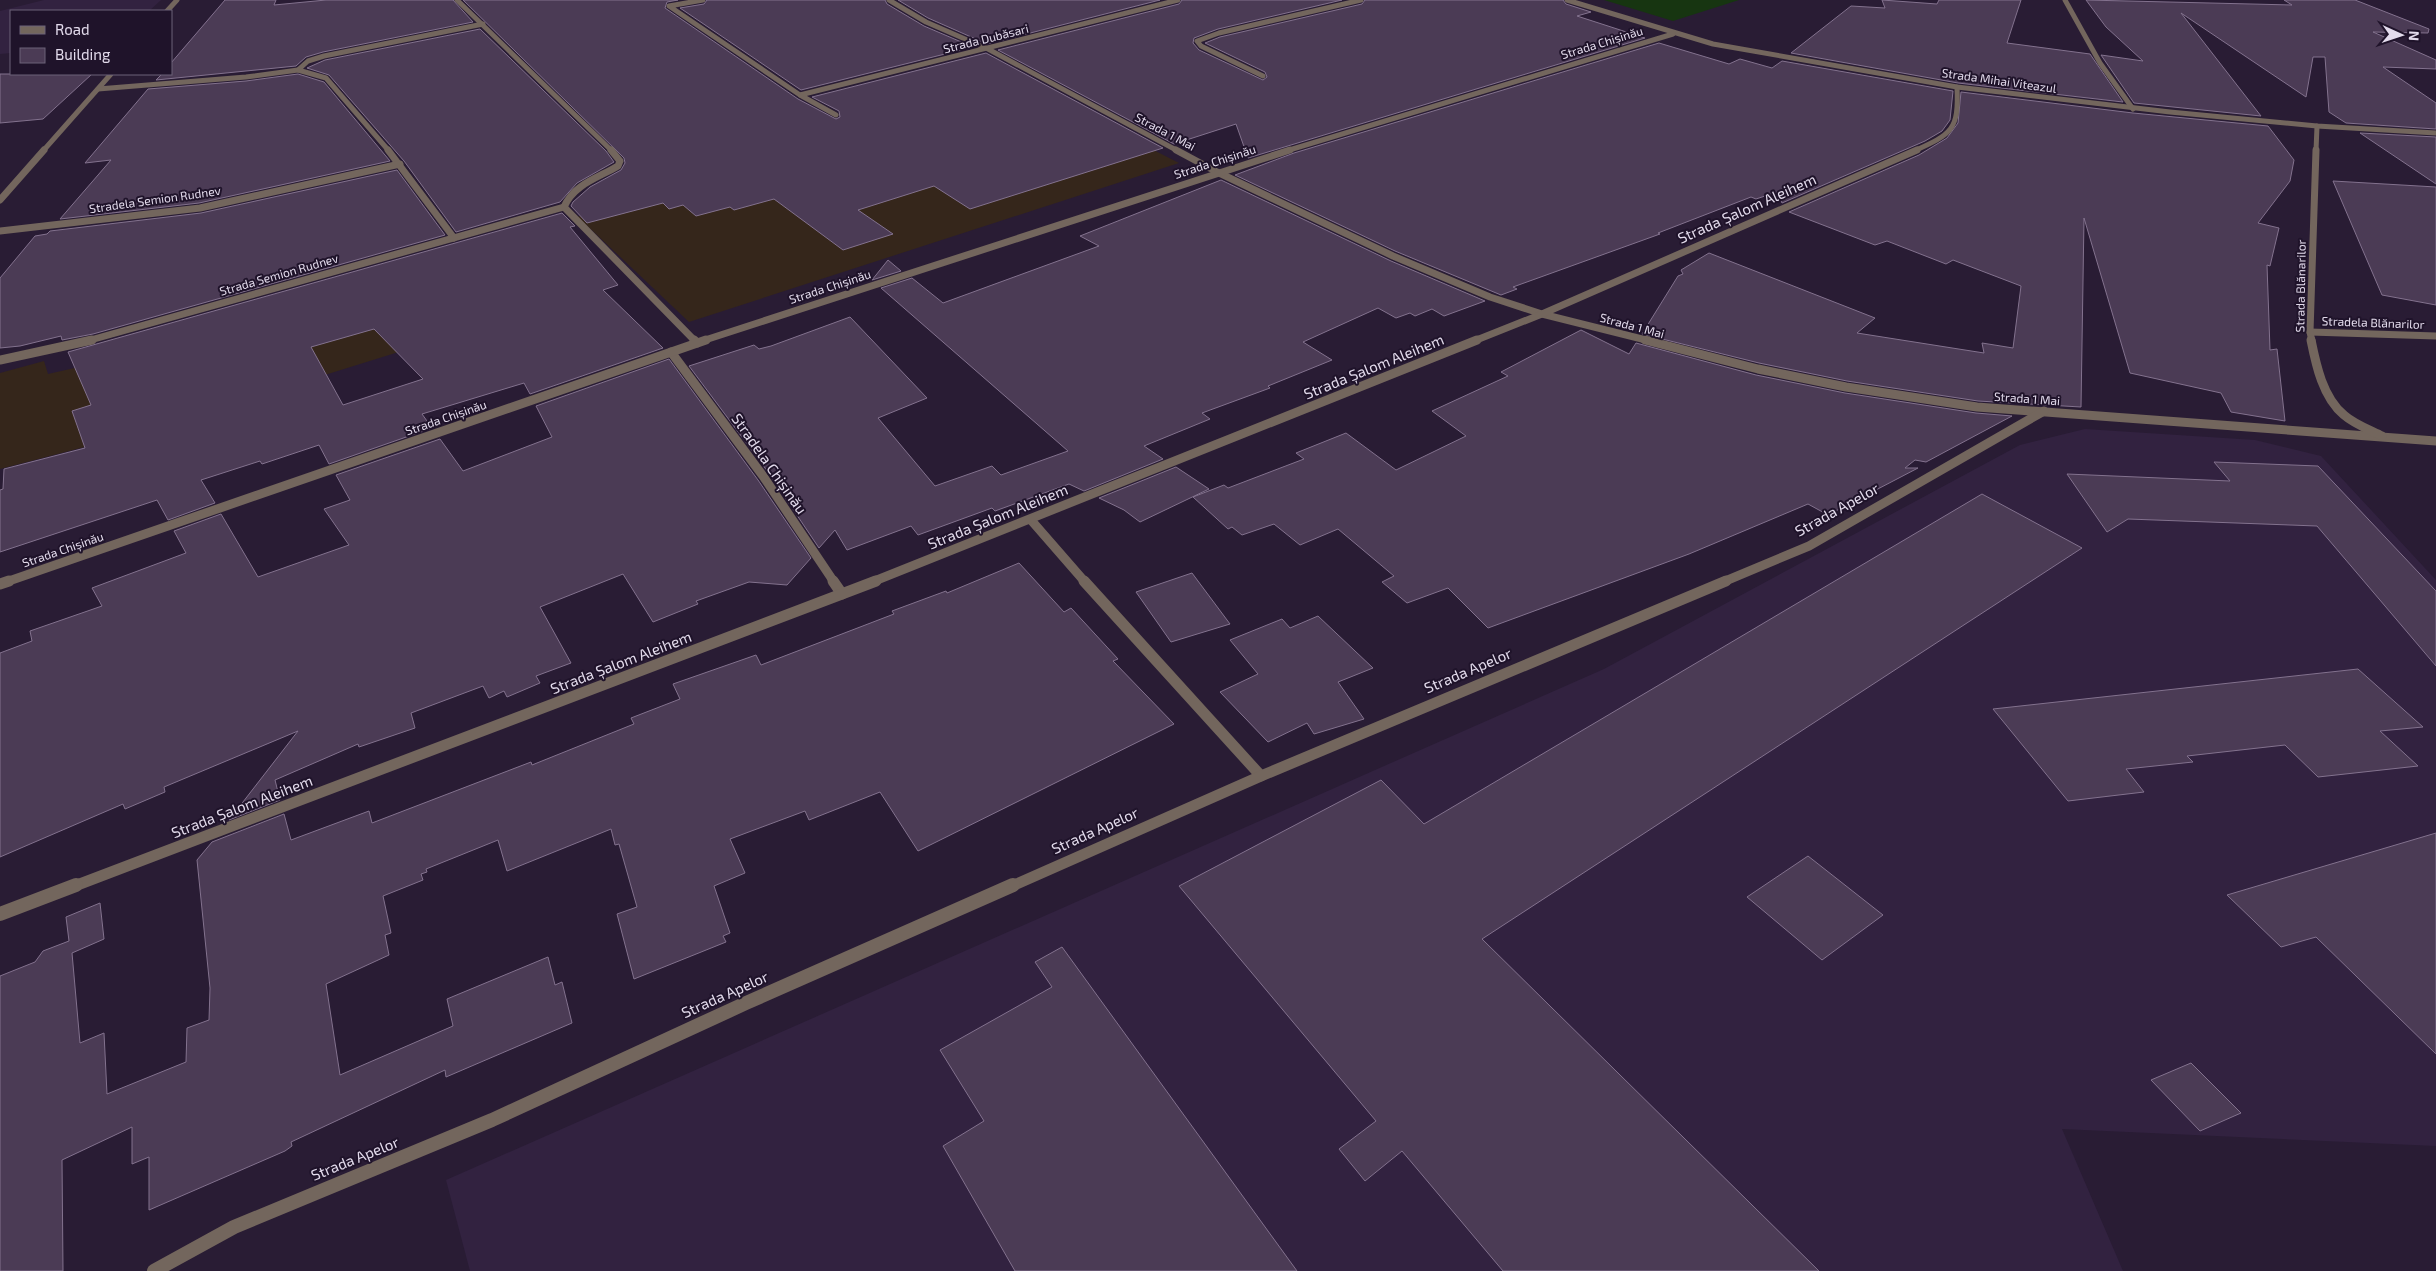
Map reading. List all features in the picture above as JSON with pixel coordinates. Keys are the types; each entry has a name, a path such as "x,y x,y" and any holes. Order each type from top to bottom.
{"street":[{"path":"168,10 177,0"},
{"path":"457,0 613,151 620,161 618,166 576,189 566,201 564,207 697,343"},
{"path":"703,0 669,6 800,95 836,115"},
{"name":"Strada 1 Mai","path":"889,0 926,22 988,49 1217,172 1393,256 1490,297 1542,314 1758,369 1846,387 1977,407 2389,440 2436,441"},
{"name":"Strada Dubăsari","path":"800,95 1178,0"},
{"path":"1263,76 1201,46 1197,41 1219,33 1361,0"},
{"name":"Strada Mihai Viteazul","path":"1567,0 1673,34 1757,53 1957,87 2133,109 2317,126 2436,133"},
{"path":"2064,0 2100,63 2133,109"},
{"path":"298,70 308,61 324,56 483,24"},
{"name":"Strada Chișinău","path":"0,584 697,343 1217,172 1673,34"},
{"path":"98,89 246,77 298,70 326,78 400,164 454,238"},
{"path":"0,200 110,75"},
{"name":"Strada Șalom Aleihem","path":"0,914 842,594 1542,314 1939,140 1958,119 1957,87"},
{"name":"Strada Blănarilor","path":"2317,126 2310,332 2317,370 2334,405 2344,416 2389,440"},
{"name":"Stradela Semion Rudnev","path":"0,231 200,208 400,164"},
{"name":"Strada Semion Rudnev","path":"0,360 78,344 564,207"},
{"name":"Stradela Blănarilor","path":"2310,332 2436,336"},
{"name":"Stradela Chișinău","path":"671,352 763,476 842,594"},
{"name":"Strada Apelor","path":"154,1271 234,1227 492,1120 746,1003 1261,776 1809,546 2044,411"},
{"path":"1031,520 1130,634 1261,776"}],"shaded area":[{"path":"44,0 161,0 150,10 10,10 10,53 0,54 0,11"},
{"path":"1040,92 1179,163 689,322 578,217 586,213"},
{"path":"409,304 418,346 142,432 0,469 0,373 44,361 48,374 132,355"},
{"path":"2085,429 2255,440 2321,456 2436,580 2436,1146 2062,1129 2123,1271 470,1271 446,1180 1604,669 2020,445"}],"green space":[{"path":"1604,0 1739,0 1673,21"}],"building":[{"path":"225,0 276,0 274,5 326,0 453,0 473,22 323,52 306,57 296,66 156,80 161,75 172,75 172,62"},
{"path":"463,0 678,0 667,2 665,8 798,99 836,119 840,117 839,111 812,97 986,53 1163,148 970,209 934,186 858,210 893,234 843,250 774,199 734,210 730,207 696,216 683,205 669,209 663,203 587,223 571,206 573,202 590,187 621,170 625,163 624,158"},
{"path":"707,0 885,0 887,4 924,26 973,47 801,90 680,8 704,4"},
{"path":"898,0 1160,0 987,44 928,18"},
{"path":"1182,0 1342,0 1218,29 1194,38 1193,43 1199,50 1263,80 1267,77 1265,72 1205,43 1220,37 1362,4 1365,0 1563,0 1566,4 1591,12 1577,16 1645,38 1248,158 1236,124 1174,144 998,50 1179,4"},
{"path":"1882,0 1937,4 1939,0 2021,0 2007,43 2090,54 2123,102 1958,83 1791,53 1851,6 1885,8"},
{"path":"2086,0 2292,5 2284,0 2355,0 2429,29 2428,33 2373,32 2436,60 2436,69 2383,67 2436,103 2436,129 2346,123 2329,112 2325,57 2313,57 2306,97 2181,13 2261,116 2134,103 2101,55 2143,61 2106,27"},
{"path":"480,29 606,151 614,162 577,183 560,202 456,232 404,161 329,75 307,68 325,60"},
{"path":"1659,43 1729,64 1740,59 1772,68 1782,61 1953,91 1950,120 1942,131 1925,141 1782,203 1777,192 1756,199 1751,197 1658,233 1660,234 1513,287 1517,289 1501,295 1395,251 1235,175 1294,153"},
{"path":"0,74 91,75 43,119 0,123"},
{"path":"298,74 324,82 390,161 199,203 60,219 111,160 85,163 148,89 246,81"},
{"path":"1961,92 2133,113 2268,126 2294,160 2290,181 2258,223 2279,228 2270,266 2267,265 2270,350 2277,349 2285,421 2231,412 2221,393 2130,373 2084,218 2081,407 1978,401 1847,381 1759,363 1642,334 1678,276 1683,274 1681,270 1709,253 1875,318 1857,333 1984,353 1982,343 2013,348 2021,286 1953,260 1946,264 1887,241 1875,245 1789,212 1919,155 1947,138 1958,123"},
{"path":"2360,133 2436,137 2436,184"},
{"path":"397,170 445,235 93,334 62,340 61,336 20,346 0,348 0,278 35,236 47,234 50,231 201,213"},
{"path":"1221,180 1391,261 1485,301 1444,316 1432,309 1415,316 1410,313 1396,318 1378,308 1303,342 1332,360 1268,386 1270,388 1202,413 1210,419 1144,446 1163,459 1084,491 1069,484 995,511 992,508 918,535 911,526 847,550 835,530 819,548 768,472 689,366 754,345 759,349 771,346 850,317 927,398 878,418 935,486 992,466 1001,475 1068,451 881,288 912,278 943,303 1099,246 1080,236"},
{"path":"2333,181 2436,187 2436,305 2382,295"},
{"path":"562,213 575,226 570,227 618,285 603,290 663,348 530,394 524,383 422,414 432,428 329,464 319,445 262,464 260,461 201,480 215,503 168,520 157,500 0,552 0,490 3,489 4,469 85,448 72,411 91,405 68,352","holes":["374,329 423,379 343,405 311,347"]},
{"path":"888,260 901,271 872,280"},
{"path":"1581,330 1629,354 1636,343 1756,375 1845,393 1976,413 2012,416 1926,462 1915,460 1905,468 1918,468 1828,515 1808,504 1689,554 1488,628 1448,588 1407,603 1382,582 1394,576 1338,529 1300,545 1274,524 1242,535 1232,527 1228,529 1193,497 1224,485 1228,488 1304,459 1296,453 1346,433 1396,470 1466,436 1432,411 1508,376 1501,372"},
{"path":"669,359 758,480 811,558 787,585 749,582 696,601 698,604 653,622 623,574 540,607 571,663 536,676 540,683 507,697 504,691 489,698 483,686 411,713 415,728 359,747 358,744 275,780 280,800 229,820 298,731 164,787 165,792 125,809 123,804 0,857 0,653 32,641 30,631 102,606 92,588 186,553 174,531 221,514 258,577 349,545 324,509 350,500 336,475 440,439 463,471 552,437 536,406"},
{"path":"2214,462 2318,466 2436,591 2436,666 2317,526 2128,519 2107,532 2067,474 2230,481"},
{"path":"1176,467 1209,489 1140,522 1124,510 1099,498"},
{"path":"1982,494 2082,548 1482,939 1819,1271 1503,1271 1402,1151 1365,1181 1339,1149 1376,1121 1179,886 1381,780 1424,824"},
{"path":"1019,563 1064,612 1071,608 1118,659 1113,661 1174,724 918,851 880,792 809,820 805,811 730,839 745,873 714,886 730,933 723,936 726,942 634,979 617,914 637,907 619,844 615,845 611,829 507,871 498,840 426,869 427,872 421,874 423,880 383,896 391,933 385,935 389,955 326,984 340,1075 453,1026 447,999 548,957 555,985 562,982 572,1023 446,1077 445,1070 291,1142 292,1146 285,1151 149,1210 149,1157 132,1164 132,1127 62,1160 63,1271 0,1271 0,976 35,962 43,951 69,941 66,917 100,903 104,939 72,953 80,1043 104,1033 107,1094 186,1062 187,1028 209,1020 210,988 197,860 212,842 284,814 291,840 369,811 372,823 531,762 532,765 634,724 631,718 680,699 673,684 756,655 761,665 894,614 892,611 946,591 947,593"},
{"path":"1192,573 1230,624 1171,642 1136,592"},
{"path":"1318,616 1373,668 1338,682 1364,719 1314,734 1307,723 1268,742 1220,692 1258,674 1230,640 1282,619 1290,628"},
{"path":"2358,669 2423,727 2380,731 2418,766 2318,777 2285,745 2187,756 2193,762 2126,769 2144,792 2068,801 1993,709"},
{"path":"2436,833 2436,1054 2316,937 2281,947 2227,895"},
{"path":"1808,856 1883,915 1822,960 1747,897"},
{"path":"1062,947 1297,1271 1015,1271 943,1146 984,1121 940,1050 1052,987 1035,962"},
{"path":"2191,1063 2241,1113 2200,1131 2151,1080"}]}
